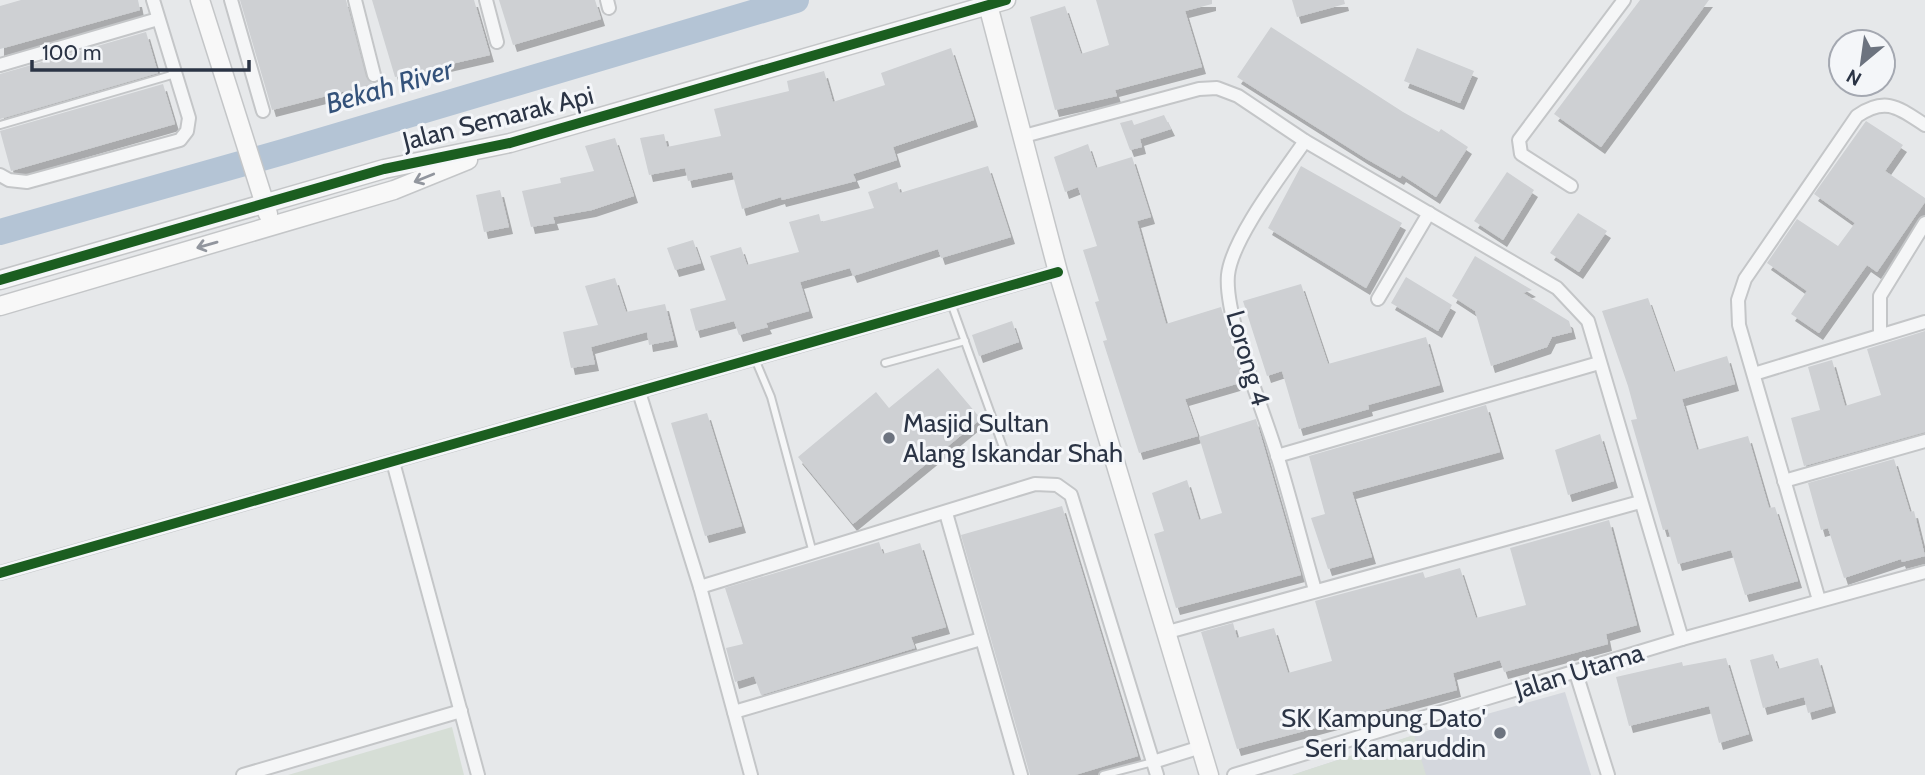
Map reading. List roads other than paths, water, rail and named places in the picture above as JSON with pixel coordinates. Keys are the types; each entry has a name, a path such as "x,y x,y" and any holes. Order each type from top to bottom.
{"street":[{"path":"0,175 9,180 27,182 180,140 187,131 188,118 152,0"},
{"path":"200,0 272,226"},
{"path":"231,0 263,111"},
{"path":"355,0 374,75"},
{"path":"486,0 497,42"},
{"name":"Jalan Semarak Api","path":"0,280 384,169 510,144 1006,0"},
{"path":"1571,186 1521,154 1519,140 1624,0"},
{"path":"988,5 1058,272 1209,775"},
{"path":"0,65 158,19"},
{"path":"1024,136 1199,89 1217,88 1238,96 1305,141 1563,293 1588,320 1682,639"},
{"path":"1819,600 1739,325 1738,300 1745,279 1857,116 1872,106 1885,104 1925,125"},
{"name":"Lorong 4","path":"1305,141 1247,230 1233,256 1228,276 1231,312 1278,456 1315,590"},
{"name":"Jalan Semarak Api","path":"0,306 394,190 510,144"},
{"path":"1378,299 1429,214"},
{"path":"1880,335 1880,296 1925,223"},
{"path":"0,573 1058,272"},
{"path":"1754,374 1925,322"},
{"path":"1278,456 1599,363"},
{"path":"639,392 699,587 751,775"},
{"path":"1784,481 1925,442"},
{"path":"393,462 478,775"},
{"path":"699,587 1035,484 1057,485 1071,495 1157,775"},
{"path":"1168,632 1640,502"},
{"path":"946,513 1021,775"},
{"name":"Jalan Utama","path":"1234,775 1682,639 1925,572"},
{"path":"734,712 981,639"},
{"path":"1576,673 1608,775"},
{"path":"245,775 461,711"},
{"path":"1153,762 1201,747"}],"lane":[{"path":"0,125 175,74"},
{"path":"950,301 1004,450"},
{"path":"885,363 965,341"},
{"path":"755,359 771,397 813,553"},
{"path":"1103,775 1153,762"}],"waterway":[{"name":"Bekah River","path":"0,232 283,152 796,0"}],"place":[{"name":"Masjid Sultan Alang Iskandar Shah","path":"889,438"},
{"name":"SK Kampung Dato' Seri Kamaruddin","path":"1500,733"}]}
